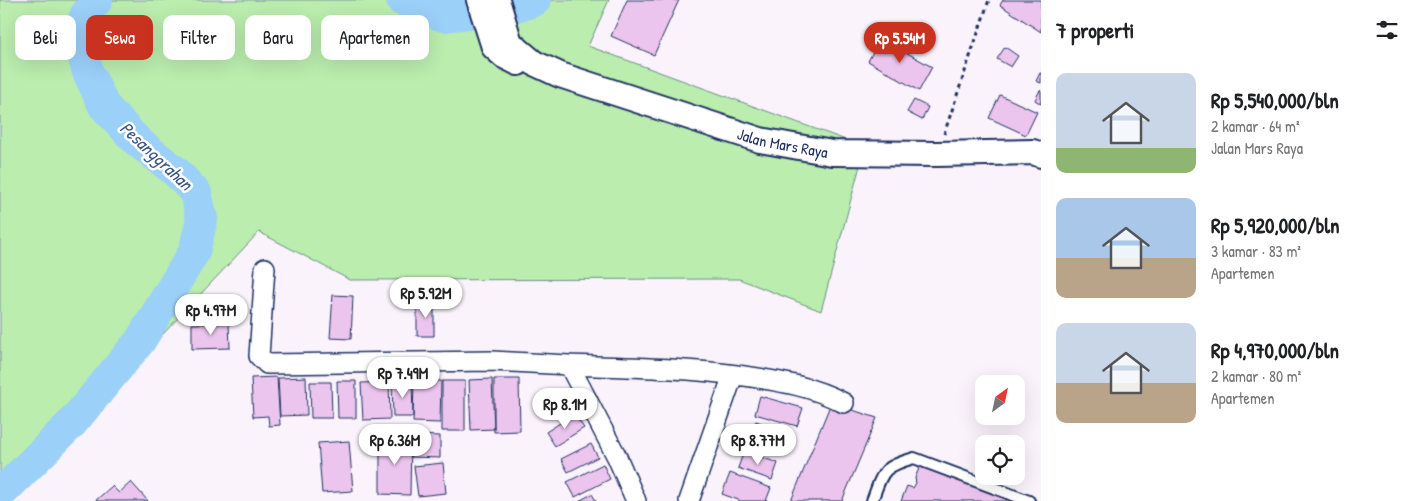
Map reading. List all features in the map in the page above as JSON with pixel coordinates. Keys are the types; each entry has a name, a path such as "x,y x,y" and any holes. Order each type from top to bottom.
{"street":[{"path":"479,0 502,45"},
{"path":"497,0 502,45"},
{"name":"Jalan Mars Raya","path":"502,45 560,76 760,140 832,153 937,154 1033,152 1041,155"},
{"path":"265,268 259,356 267,364 492,361 569,366 678,369 783,382 844,403"},
{"path":"569,366 616,457 636,501"},
{"path":"689,501 733,375"}],"lane":[{"path":"872,501 882,473 896,463 914,458 1029,501"}],"path":[{"path":"937,154 989,0"}],"green space":[{"path":"0,0 609,0 588,46 865,147 821,311 739,279 350,280 259,232 6,501 0,501"}],"building":[{"path":"627,0 679,0 654,55 611,36"},
{"path":"1003,0 1041,0 1041,32 1000,5"},
{"path":"881,38 932,67 919,91 868,61"},
{"path":"1005,47 1018,56 1011,67 997,59"},
{"path":"1041,73 1041,83 1036,81"},
{"path":"1041,91 1041,104 1035,100"},
{"path":"1000,95 1037,112 1026,135 989,118"},
{"path":"914,100 928,107 922,120 907,112"},
{"path":"333,295 353,296 351,339 330,338"},
{"path":"417,302 434,302 434,336 417,336"},
{"path":"229,323 230,348 192,349 192,324"},
{"path":"277,377 280,425 269,426 268,416 253,417 251,378"},
{"path":"306,377 307,415 280,416 278,378"},
{"path":"492,379 494,429 471,430 469,380"},
{"path":"494,379 519,379 520,431 494,432"},
{"path":"412,380 413,417 393,417 392,381"},
{"path":"414,380 441,381 440,423 413,422"},
{"path":"337,381 356,381 356,418 338,418"},
{"path":"442,381 465,381 465,431 442,431"},
{"path":"310,382 331,382 332,418 311,418"},
{"path":"389,382 390,419 363,420 361,383"},
{"path":"760,396 803,408 797,426 755,414"},
{"path":"831,403 877,418 842,501 791,501"},
{"path":"574,414 584,428 555,446 546,432"},
{"path":"756,421 790,434 783,453 749,440"},
{"path":"411,435 440,436 440,458 411,457"},
{"path":"380,437 411,438 410,495 380,494"},
{"path":"349,441 353,491 322,493 318,443"},
{"path":"591,444 598,457 568,472 561,459"},
{"path":"744,451 778,463 772,480 738,468"},
{"path":"443,463 446,493 418,496 414,466"},
{"path":"603,464 610,479 575,497 567,482"},
{"path":"920,466 1011,501 901,501 907,486 913,488 916,483 915,478"},
{"path":"730,473 771,488 766,501 741,501 722,494"},
{"path":"131,482 148,501 95,501 112,486 119,493"},
{"path":"592,494 596,501 579,501"}],"waterway":[{"name":"Pesanggrahan","path":"0,494 72,423 140,341 194,252 202,219 196,193 175,171 138,142 104,106 88,72 79,43 85,16 97,0"},
{"name":"Pesanggrahan","path":"402,0 443,16 522,5 535,0"}]}
